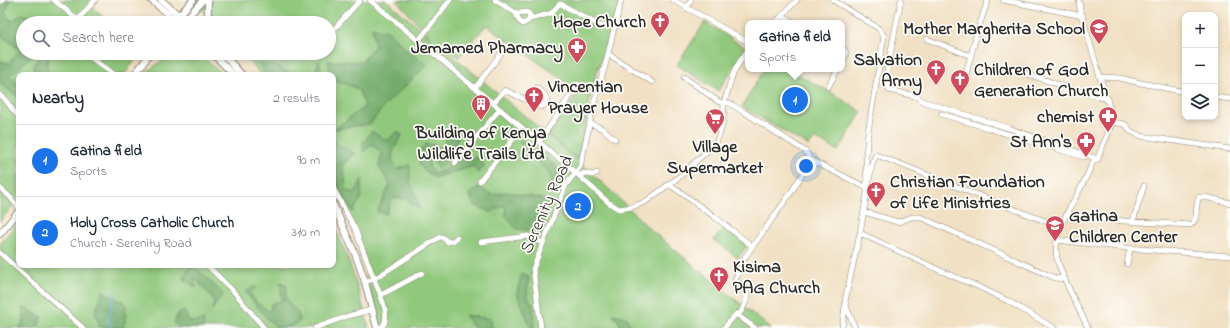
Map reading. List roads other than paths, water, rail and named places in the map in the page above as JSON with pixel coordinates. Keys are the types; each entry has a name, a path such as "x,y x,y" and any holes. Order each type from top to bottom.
{"main road":[{"path":"150,0 173,16"},
{"path":"161,0 175,16"},
{"path":"183,16 193,0"},
{"path":"185,16 203,0"},
{"path":"208,0 208,16"},
{"path":"219,60 231,72"},
{"path":"228,60 239,72"},
{"path":"136,72 145,61"},
{"path":"336,210 365,282 371,310 378,328"},
{"path":"0,234 16,213"}],"street":[{"path":"54,0 71,16"},
{"path":"81,16 95,0"},
{"path":"336,27 360,0"},
{"path":"370,0 577,174 609,203 619,209 632,207 645,202 688,170 716,143 723,124 724,103 735,71 745,55"},
{"path":"419,40 450,0"},
{"path":"495,0 516,13 519,21 523,24 528,22 530,19 552,14 559,4 562,4 600,26 615,26"},
{"name":"Serenity Road","path":"541,328 533,273 534,266 566,185 570,179 577,174 580,167 594,103 621,0"},
{"path":"673,0 745,40"},
{"path":"686,8 691,0"},
{"path":"778,20 797,0"},
{"path":"833,0 878,28 884,36 868,132 866,156 867,188"},
{"path":"901,0 887,70 889,90 915,96 926,102 1008,128 1096,160"},
{"path":"966,74 988,0"},
{"path":"1004,0 1082,16"},
{"path":"1079,0 1082,16 1108,99 1112,122 1110,132 1067,212 1060,228 1057,240 1057,258 1088,328"},
{"path":"516,13 521,11 527,12 530,15 530,19"},
{"path":"782,16 789,20"},
{"path":"927,38 971,56"},
{"path":"475,88 502,52"},
{"path":"608,54 652,82"},
{"path":"94,60 110,72"},
{"path":"828,86 836,72"},
{"path":"1021,72 1078,91 1108,99"},
{"path":"684,77 719,102 729,103 805,151 809,159 807,167 793,189 752,246 736,277 735,280 737,283 748,293 741,312 736,314 724,328"},
{"path":"1101,77 1120,78 1182,91"},
{"path":"539,142 578,84"},
{"path":"493,103 505,90 541,107 547,100 545,95 537,88"},
{"path":"0,95 16,114"},
{"path":"1218,97 1230,99"},
{"path":"454,163 500,109"},
{"path":"941,114 1096,160"},
{"path":"1112,122 1124,124 1130,131 1141,136 1230,149"},
{"path":"590,124 603,129 615,138"},
{"path":"480,181 522,128"},
{"path":"842,328 864,212 867,188 874,157 876,155 1060,228"},
{"path":"809,159 867,188"},
{"path":"577,174 584,173 592,175 597,173"},
{"path":"669,184 752,246"},
{"path":"1133,221 1144,186"},
{"path":"0,188 16,205"},
{"path":"336,193 350,218 380,295 386,321 384,325 378,328"},
{"path":"1067,212 1084,216 1190,225 1194,222 1196,217 1196,203 1198,197 1205,197 1230,203"},
{"path":"864,212 892,222 898,222 912,217 920,218 1055,278 1065,279"},
{"path":"341,221 350,218"},
{"path":"860,233 1008,301 1054,328"},
{"path":"481,242 528,236 543,244"},
{"path":"365,282 374,279 440,237 448,242 453,241 457,237"},
{"path":"1057,240 1130,248 1230,256"},
{"path":"1127,264 1130,248"},
{"path":"0,253 16,267"},
{"path":"17,268 84,328"},
{"path":"210,268 234,292 264,328"},
{"path":"380,295 422,273"},
{"path":"846,301 846,306 855,328"},
{"path":"315,328 348,316 371,310"},
{"path":"736,314 755,328"}],"waterway":[{"path":"112,328 108,319 115,293"}],"place":[{"name":"Hope Church","path":"660,38"},
{"name":"Mother Margherita School","path":"1099,45"},
{"name":"Jemamed Pharmacy","path":"577,64"},
{"name":"Salvation Army","path":"936,86"},
{"name":"Children of God Generation Church","path":"960,96"},
{"name":"Gatina field","path":"795,100"},
{"name":"Vincentian Prayer House","path":"534,113"},
{"name":"Building of Kenya Wildlife Trails Ltd","path":"481,121"},
{"name":"chemist","path":"1108,133"},
{"name":"Village Supermarket","path":"715,135"},
{"name":"St Ann's","path":"1086,158"},
{"name":"Holy Cross Catholic Church","path":"578,206"},
{"name":"Christian Foundation of Life Ministries","path":"876,208"},
{"name":"Gatina Children Center","path":"1055,242"},
{"name":"Kisima PAG Church","path":"719,293"}]}
